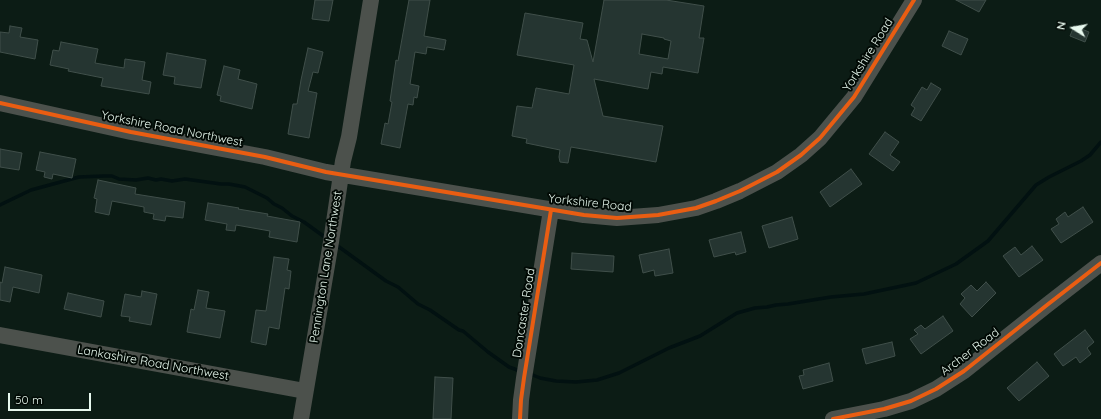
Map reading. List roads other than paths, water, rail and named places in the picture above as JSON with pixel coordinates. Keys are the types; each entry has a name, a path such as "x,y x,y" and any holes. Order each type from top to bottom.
{"street":[{"name":"Pennington Lane Northwest","path":"301,419 371,0"},
{"name":"Yorkshire Road","path":"341,174 551,210 617,218 636,218 658,215 706,205 740,191 777,172 801,155 820,138 854,97 914,0"},
{"name":"Yorkshire Road Northwest","path":"0,103 131,132 265,157 326,172 341,174"},
{"name":"Doncaster Road","path":"520,419 524,378 551,210"},
{"name":"Archer Road","path":"832,419 884,409 910,401 936,389 964,371 1101,263"},
{"name":"Lankashire Road Northwest","path":"0,335 305,391"}],"waterway":[{"path":"528,373 540,378 556,381 576,382 597,380 619,373 669,348 700,336 737,313 755,308 831,297 864,294 916,283 956,264 988,241 1036,185 1081,161 1090,155 1101,142"},
{"path":"0,205 31,190 79,177 112,176 119,179 136,180 148,178 172,181 185,179 245,187 267,198 326,238"},
{"path":"335,244 386,281 398,287 418,304 430,310 459,330 463,331 509,367 520,371"}]}
